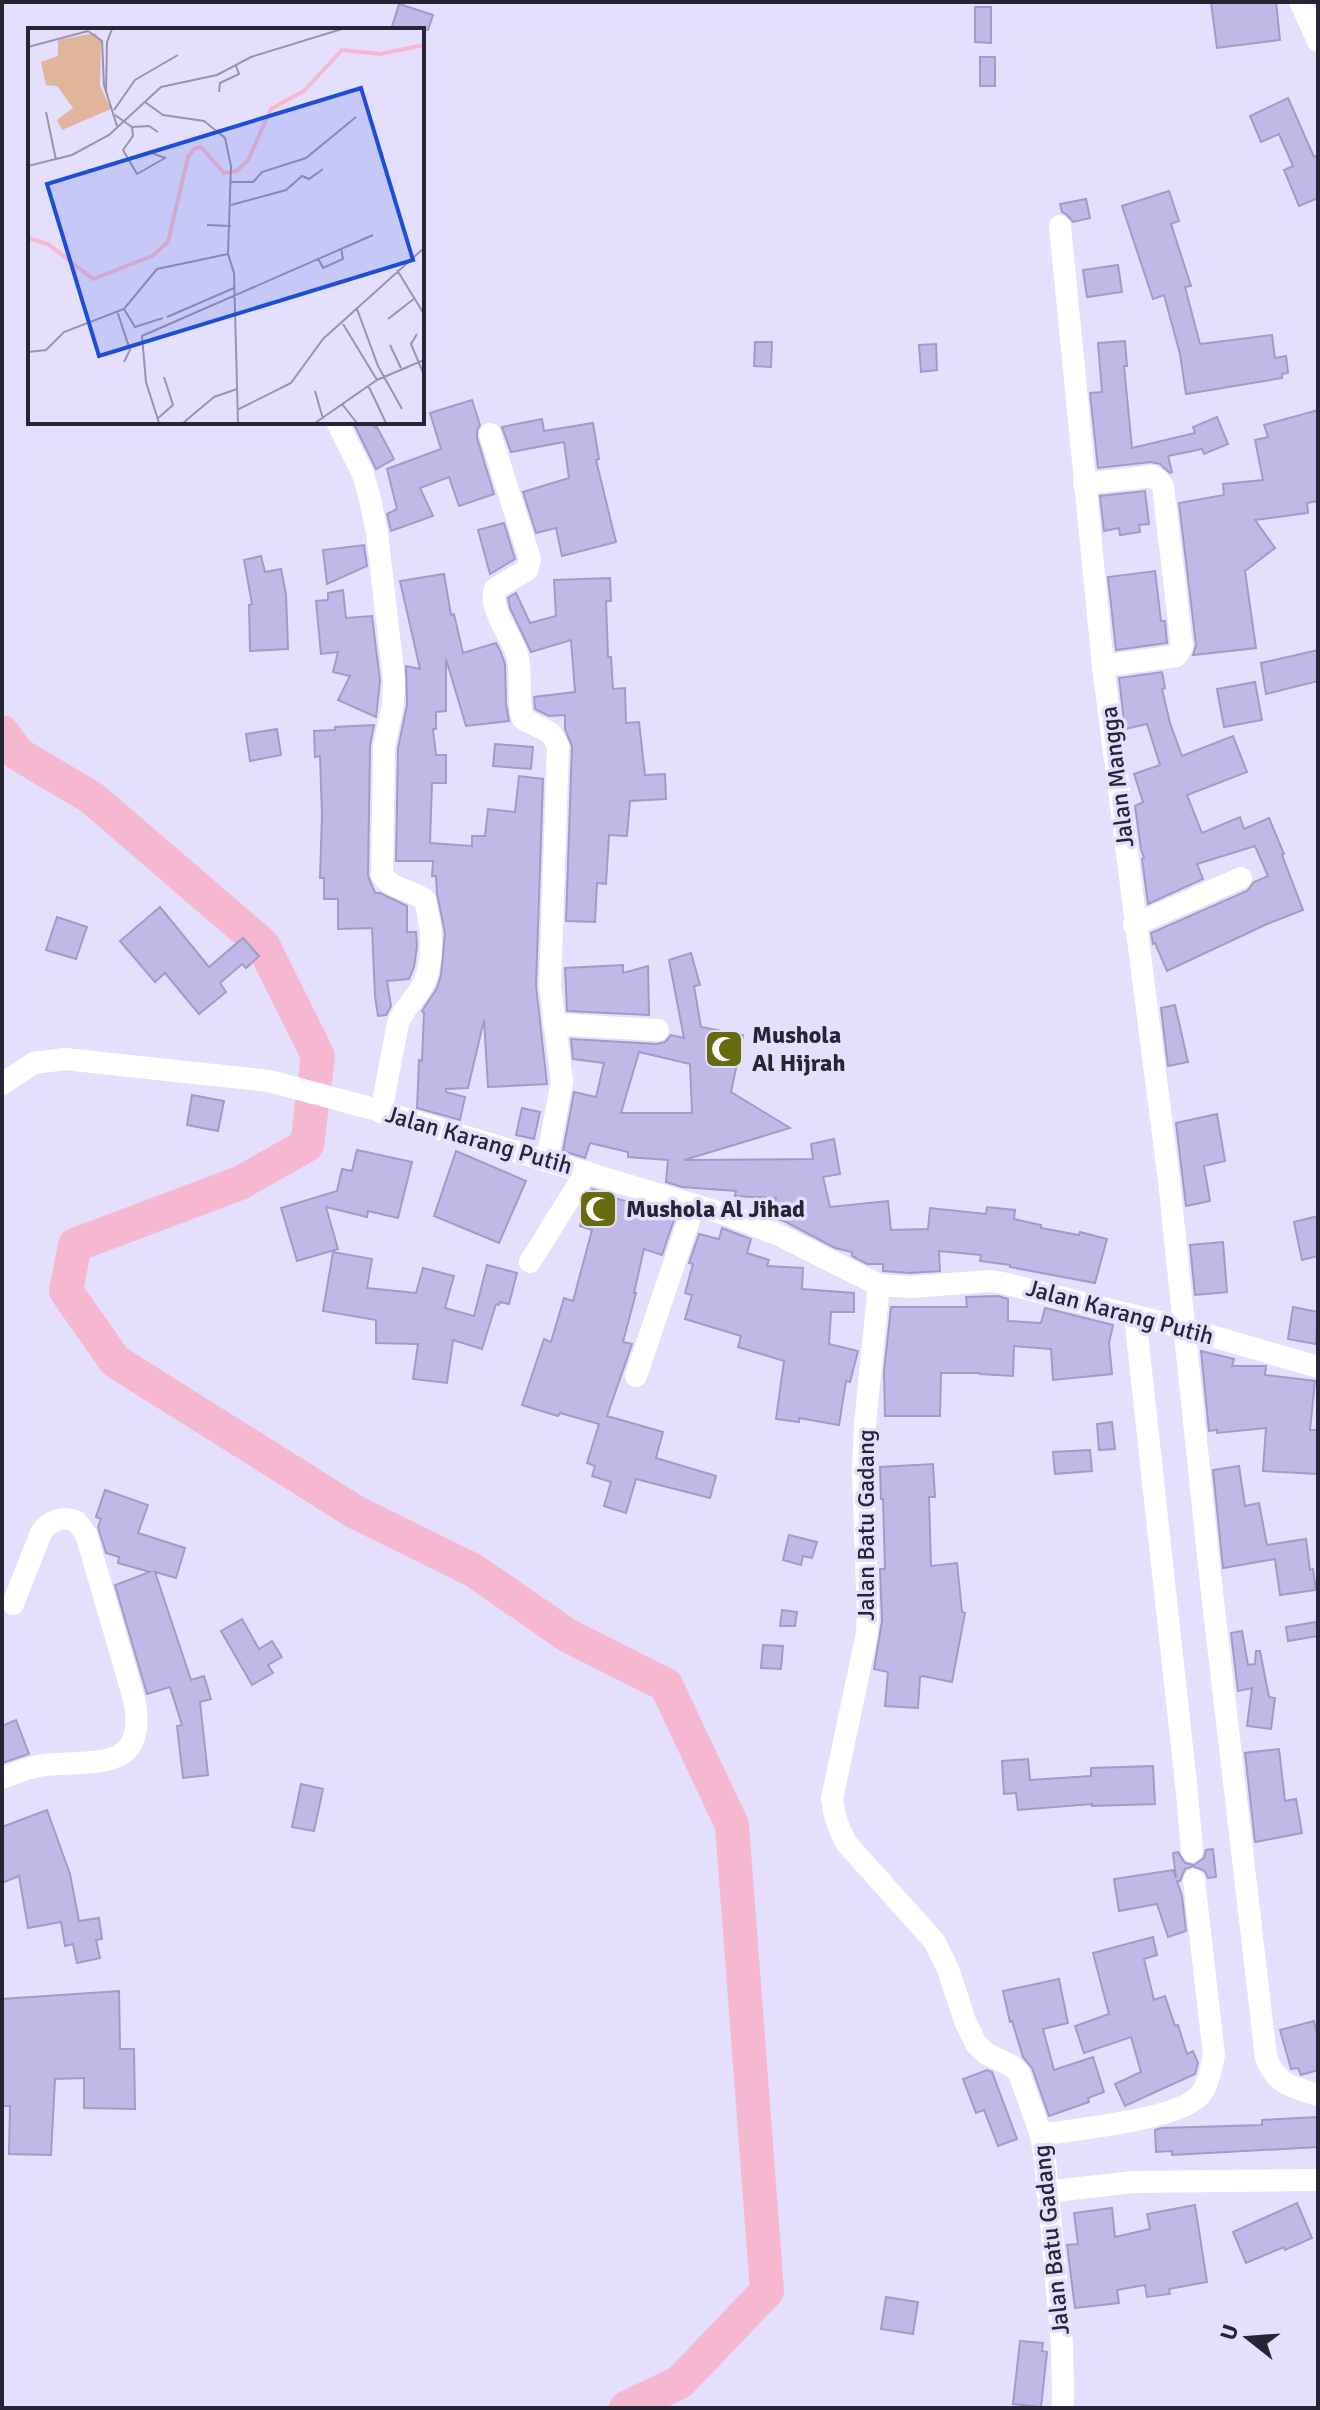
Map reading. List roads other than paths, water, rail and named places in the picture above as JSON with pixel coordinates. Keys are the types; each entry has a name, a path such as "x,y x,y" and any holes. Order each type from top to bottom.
{"street":[{"path":"1300,2 1318,41"},
{"name":"Jalan Mangga","path":"1060,226 1103,666 1169,1181 1211,1584 1266,2057 1277,2078 1291,2087 1318,2095"},
{"path":"338,424 363,474 370,499 377,533 394,680 393,704 384,746 382,875 392,885 425,900 431,955 426,980 398,1023 375,1110"},
{"path":"490,434 530,559 527,570 495,589 493,601 517,653 523,719 551,733 558,746 550,986 562,1081 547,1160"},
{"path":"1084,484 1152,476 1163,486 1182,647 1176,656 1103,666"},
{"path":"1134,925 1241,878"},
{"path":"554,1024 658,1030"},
{"name":"Jalan Karang Putih","path":"2,1084 34,1063 65,1059 269,1081 731,1216 781,1236 879,1285 910,1287 991,1281 1024,1287 1184,1328 1318,1367"},
{"path":"530,1262 586,1172"},
{"path":"636,1376 694,1205"},
{"name":"Jalan Batu Gadang","path":"879,1285 863,1472 867,1633 832,1799 834,1815 838,1830 847,1844 934,1941 976,2044 1019,2073 1041,2135 1062,2356 1062,2408"},
{"path":"1135,1316 1192,1851"},
{"path":"2,1778 32,1766 108,1760 122,1754 137,1732 138,1716 134,1699 86,1534 76,1521 63,1520 46,1525 13,1604"},
{"path":"1041,2135 1171,2111 1199,2096 1211,2071 1214,2055 1194,1880"},
{"path":"1047,2192 1132,2182 1318,2180"}],"waterway":[{"path":"2,732 18,754 92,798 263,945 318,1056 307,1145 240,1183 75,1245 66,1291 115,1361 355,1512 473,1570 567,1635 666,1685 732,1825 767,2291 680,2382 626,2408"}],"place":[{"name":"Mushola Al Hijrah","path":"724,1049"},
{"name":"Mushola Al Jihad","path":"598,1209"}]}
